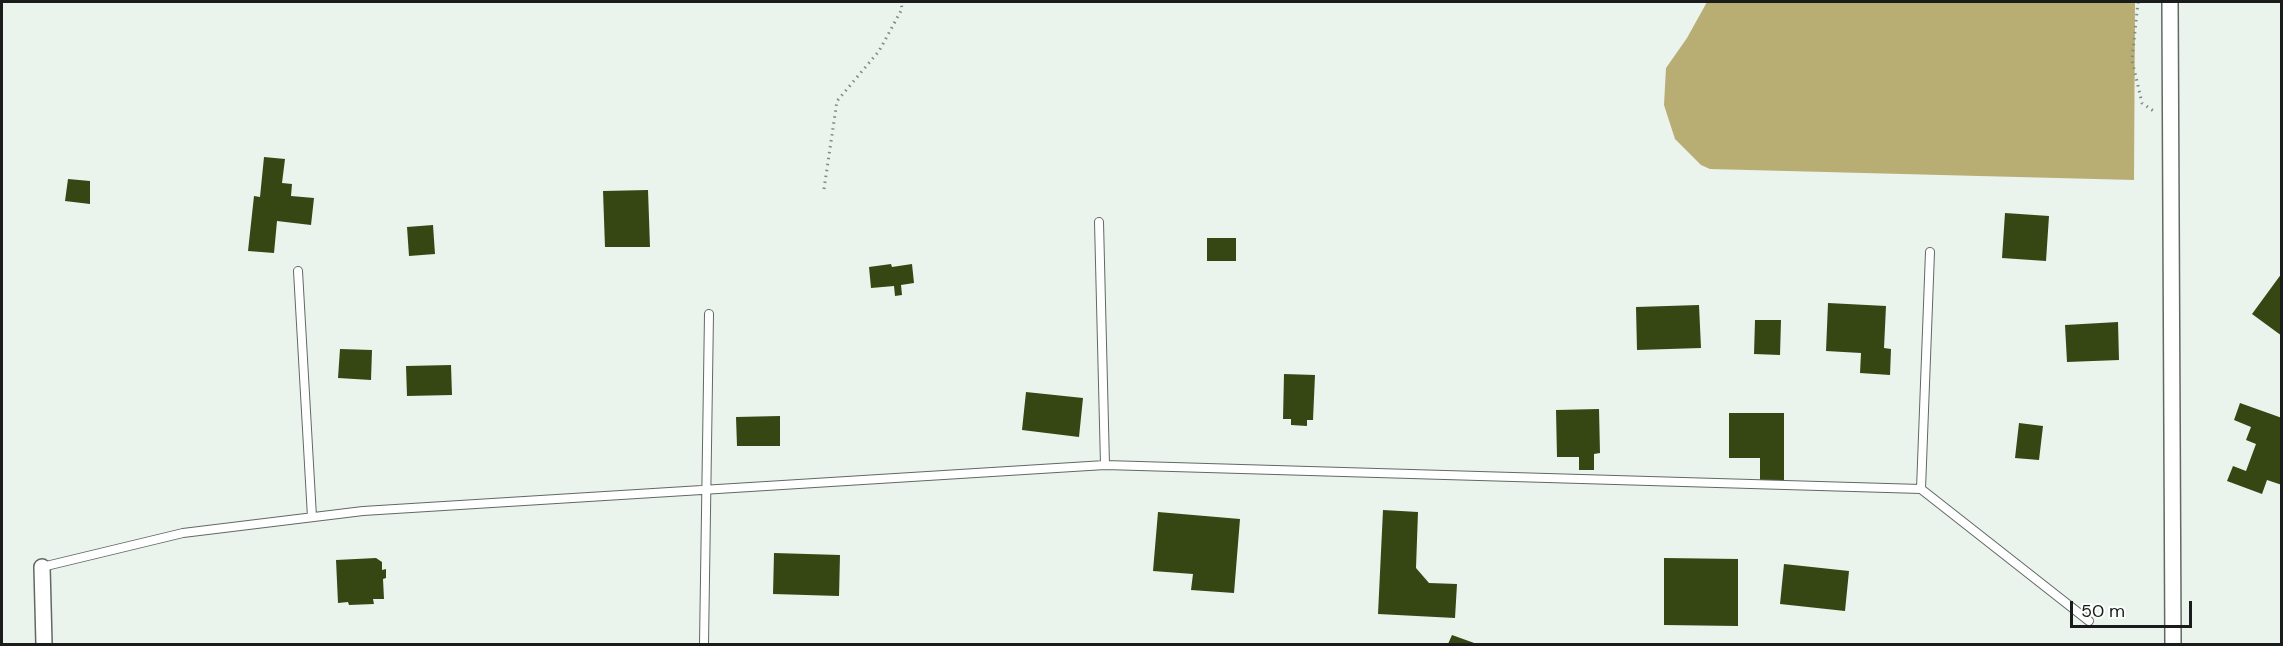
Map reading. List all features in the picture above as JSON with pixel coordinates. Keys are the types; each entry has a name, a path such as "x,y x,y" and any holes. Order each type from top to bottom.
{"street":[{"path":"2170,2 2173,645"},
{"path":"42,567 44,645"}],"lane":[{"path":"1099,222 1106,465"},
{"path":"1922,489 1930,252"},
{"path":"298,271 312,517"},
{"path":"704,645 709,314"},
{"path":"42,567 183,533 363,511 1106,465 1922,489 2089,621"}],"path":[{"path":"824,189 837,101 879,51 902,9 901,2"},
{"path":"2138,2 2132,60 2142,103 2170,122"}],"shaded area":[{"path":"1707,2 2135,2 2134,180 1710,169 1701,165 1675,139 1664,105 1666,68 1687,38"}],"building":[{"path":"264,157 285,159 282,183 292,184 291,196 314,198 311,225 277,221 274,253 248,251 254,196 260,197"},
{"path":"68,179 90,181 90,204 65,201"},
{"path":"648,190 650,247 605,247 603,191"},
{"path":"2005,213 2049,216 2046,261 2002,258"},
{"path":"433,225 435,254 409,256 407,227"},
{"path":"1207,238 1236,238 1236,261 1207,261"},
{"path":"891,264 892,267 912,264 914,283 901,285 902,295 895,296 894,286 871,288 869,267"},
{"path":"2282,273 2282,336 2252,314"},
{"path":"1828,303 1886,306 1884,348 1891,349 1890,375 1860,373 1861,353 1826,351"},
{"path":"1699,305 1701,348 1637,350 1636,307"},
{"path":"1755,320 1781,320 1780,355 1754,354"},
{"path":"2118,322 2119,360 2067,362 2065,325"},
{"path":"340,349 372,350 371,380 338,378"},
{"path":"451,365 452,395 407,396 406,366"},
{"path":"1284,374 1315,375 1313,420 1307,420 1307,426 1291,425 1291,419 1283,419"},
{"path":"1026,392 1083,398 1079,437 1022,430"},
{"path":"2240,403 2282,418 2282,485 2267,480 2262,494 2227,481 2233,466 2246,471 2256,444 2246,440 2251,427 2234,420"},
{"path":"1599,409 1600,453 1594,454 1594,470 1579,470 1579,457 1557,457 1556,410"},
{"path":"1729,413 1784,413 1784,481 1760,481 1760,458 1729,458"},
{"path":"780,416 780,446 737,446 736,417"},
{"path":"2019,423 2043,426 2039,460 2015,458"},
{"path":"1383,510 1418,512 1416,568 1429,583 1457,584 1455,618 1378,614"},
{"path":"1158,512 1240,519 1234,593 1191,590 1193,574 1153,571"},
{"path":"774,553 840,555 839,596 773,594"},
{"path":"376,558 382,562 382,570 386,569 386,578 383,579 384,599 373,599 374,604 338,603 336,560"},
{"path":"1664,558 1738,559 1738,626 1664,625"},
{"path":"1784,564 1849,571 1845,611 1780,604"},
{"path":"1452,635 1477,644 1448,644"}]}
